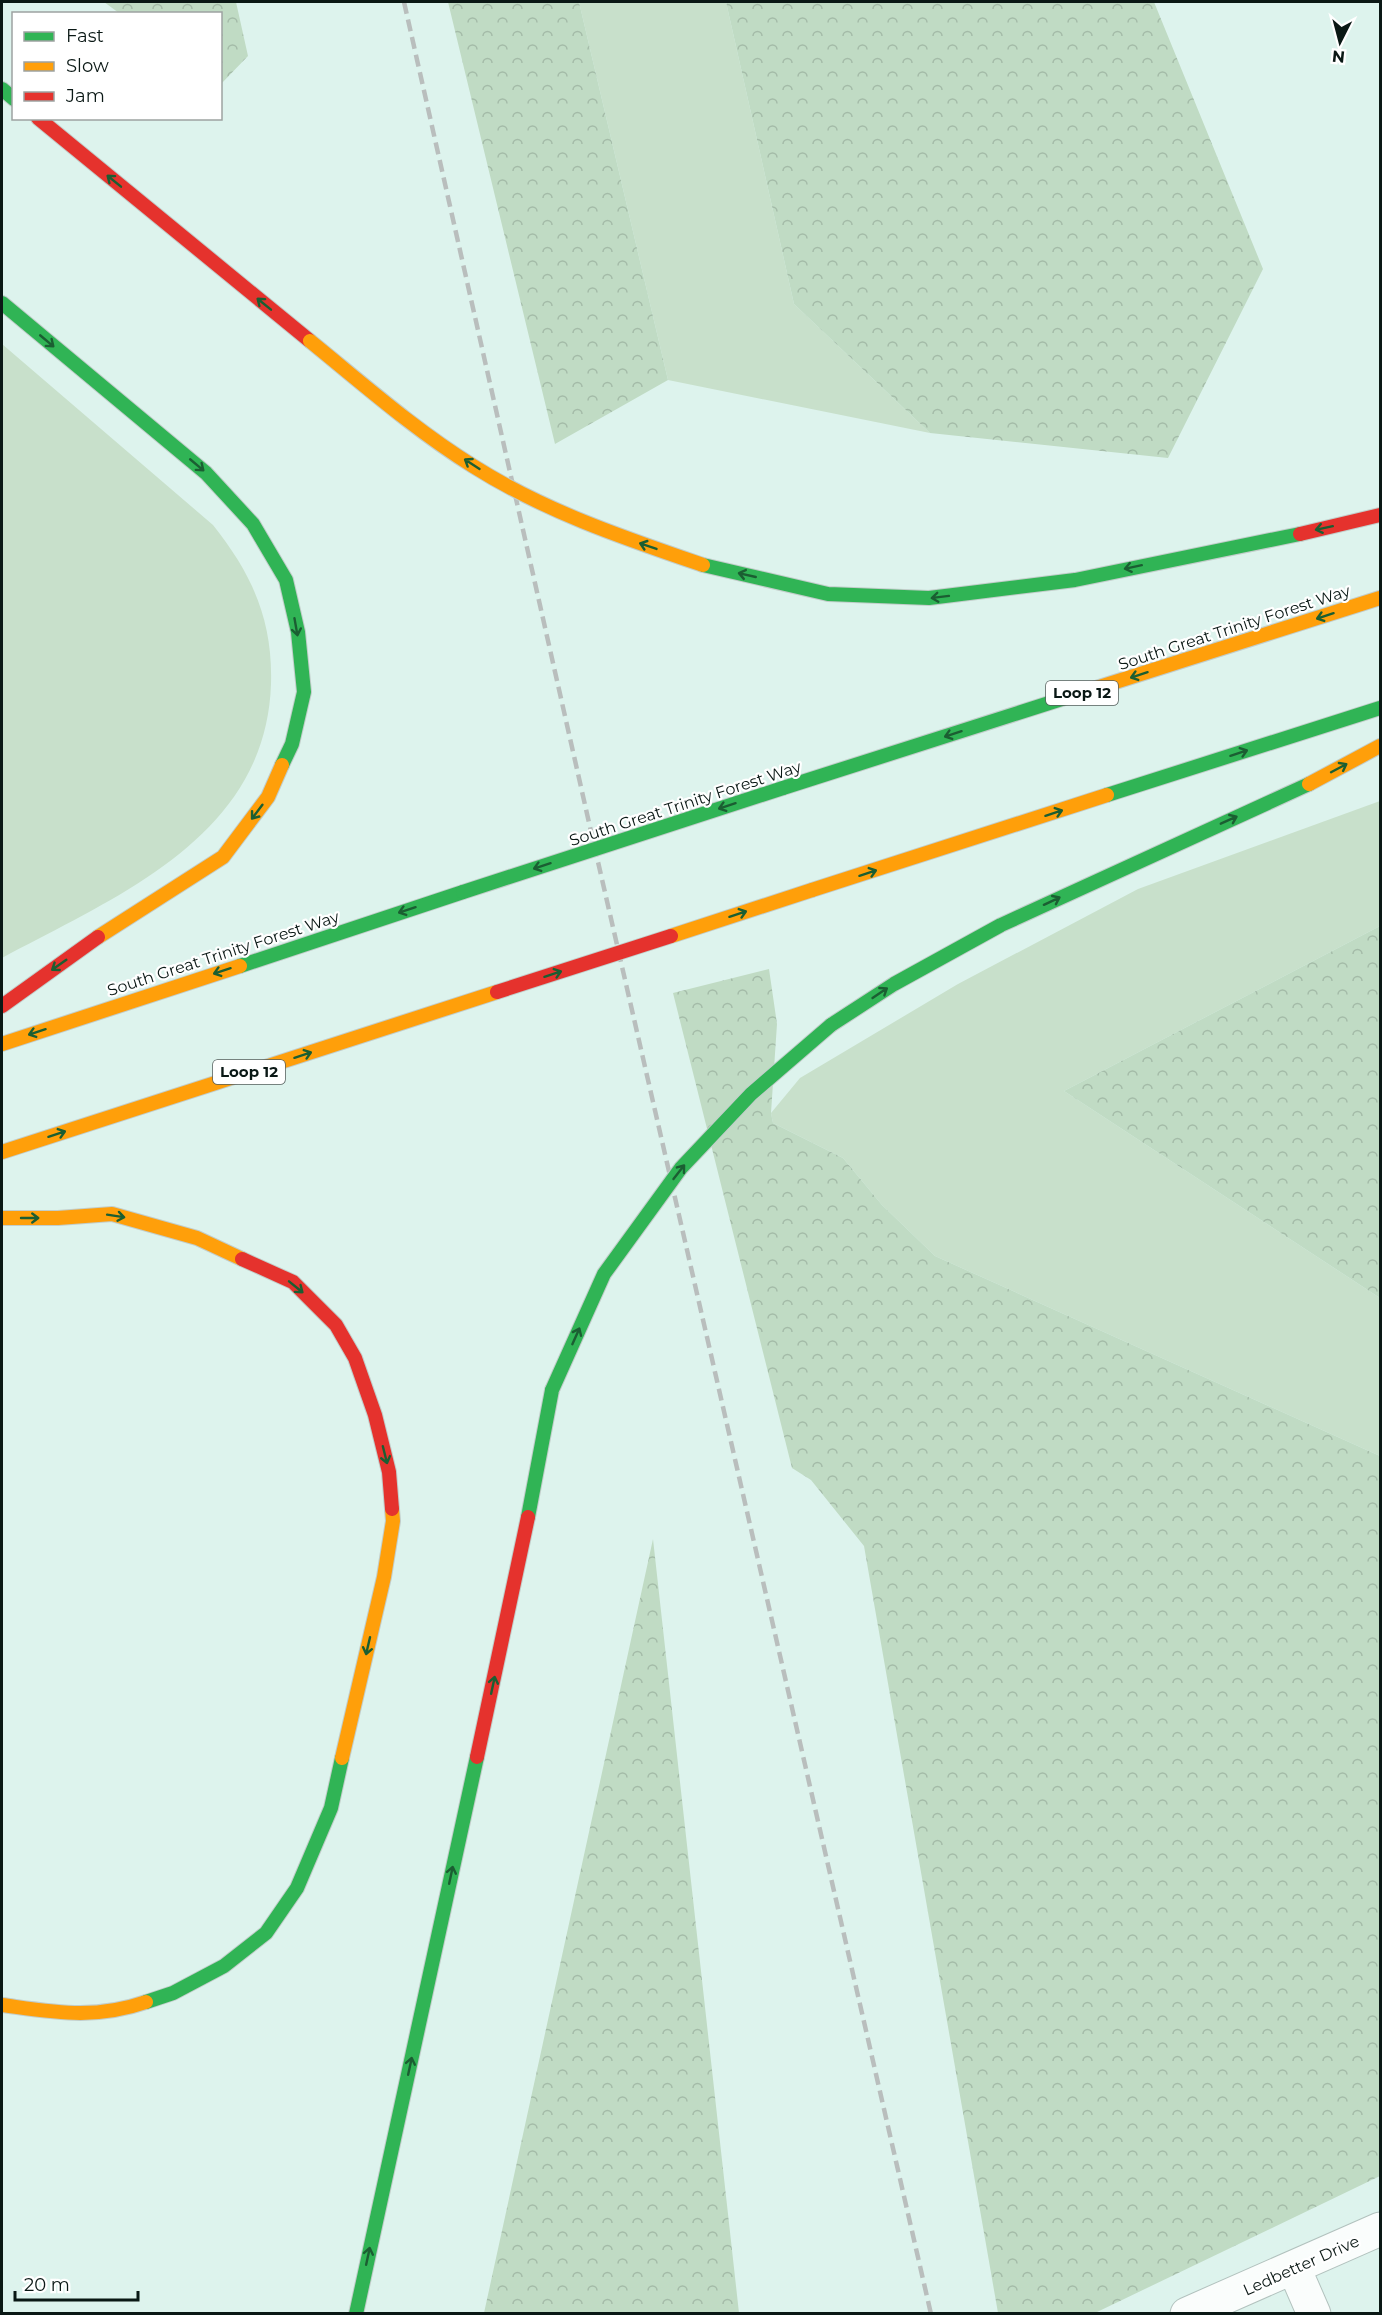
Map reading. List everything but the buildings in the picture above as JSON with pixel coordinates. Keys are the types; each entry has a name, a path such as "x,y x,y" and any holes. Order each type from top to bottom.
{"main road":[{"path":"40,120 310,342 389,404 473,465 534,500 605,531 703,566 828,594 929,598 1075,580 1327,528 1380,514"},
{"path":"2,303 206,473 253,524 286,580 298,632 304,692 292,744 268,797 223,857 107,931 2,1005"},
{"name":"South Great Trinity Forest Way","path":"2,1044 783,788 1380,598"},
{"name":"Loop 12","path":"2,1152 1380,708"},
{"path":"356,2313 513,1596 552,1390 604,1274 681,1168 751,1094 831,1025 894,984 1001,925 1297,790 1380,746"},
{"path":"2,1218 58,1218 112,1214 197,1238 293,1282 336,1325 355,1358 375,1415 390,1472 393,1521 384,1577 331,1808 297,1888 266,1934 224,1966 173,1993 127,2008 75,2015 2,2005"}],"street":[{"name":"Ledbetter Drive","path":"1187,2313 1380,2229"},
{"path":"1294,2268 1314,2313"}],"green space":[{"path":"104,2 236,2 248,56 222,83 222,12 118,12"},
{"path":"448,2 579,2 668,380 555,444"},
{"path":"579,2 726,2 794,304 930,433 668,380"},
{"path":"726,2 1154,2 1263,269 1168,458 930,433 794,304"},
{"path":"2,344 213,525 227,543 249,580 264,618 271,661 271,684 263,737 243,783 214,822 178,855 136,884 92,911 2,958"},
{"path":"1380,801 1380,926 1064,1091 1380,1298 1380,1456 935,1256 882,1205 843,1158 773,1123 771,1113 800,1078 958,984 1138,889"},
{"path":"1380,926 1380,1298 1064,1091"},
{"path":"769,969 777,1024 771,1113 773,1123 843,1158 882,1205 935,1256 1380,1456 1380,2176 1095,2313 998,2313 864,1546 811,1480 792,1468 673,993"},
{"path":"653,1539 739,2313 484,2313"}],"railway":[{"path":"404,2 590,827 931,2314"}],"traffic: fast":[{"path":"2,89 12,97"},
{"path":"2,303 206,473 253,524 286,580 298,632 304,692 292,744 282,765"},
{"path":"703,565 828,594 929,598 1075,580 1300,534"},
{"path":"783,788 1090,690"},
{"path":"1107,795 1380,708"},
{"path":"831,1025 894,984 1001,925 1309,784"},
{"path":"463,892 783,788"},
{"path":"240,966 463,892"},
{"path":"552,1390 604,1274 681,1168 751,1094 831,1025"},
{"path":"528,1517 552,1390"},
{"path":"356,2314 477,1757"},
{"path":"146,2002 173,1993 224,1966 266,1933 297,1888 331,1808 342,1758"}],"traffic: slow":[{"path":"310,341 431,437 500,482 585,522 703,565"},
{"path":"1090,690 1380,598"},
{"path":"1309,784 1380,746"},
{"path":"98,937 223,857 268,797 282,765"},
{"path":"812,890 1107,795"},
{"path":"671,936 812,890"},
{"path":"2,1044 240,966"},
{"path":"2,1152 497,992"},
{"path":"2,1218 58,1218 112,1214 197,1238 242,1259"},
{"path":"342,1758 384,1577 393,1521 392,1509"},
{"path":"2,2005 57,2012 91,2013 127,2008 146,2002"}],"traffic: jam":[{"path":"40,120 310,341"},
{"path":"1300,534 1380,515"},
{"path":"497,992 671,936"},
{"path":"2,1006 98,937"},
{"path":"242,1259 293,1282 336,1325 355,1358 375,1415 389,1472 392,1509"},
{"path":"477,1757 528,1517"}]}
